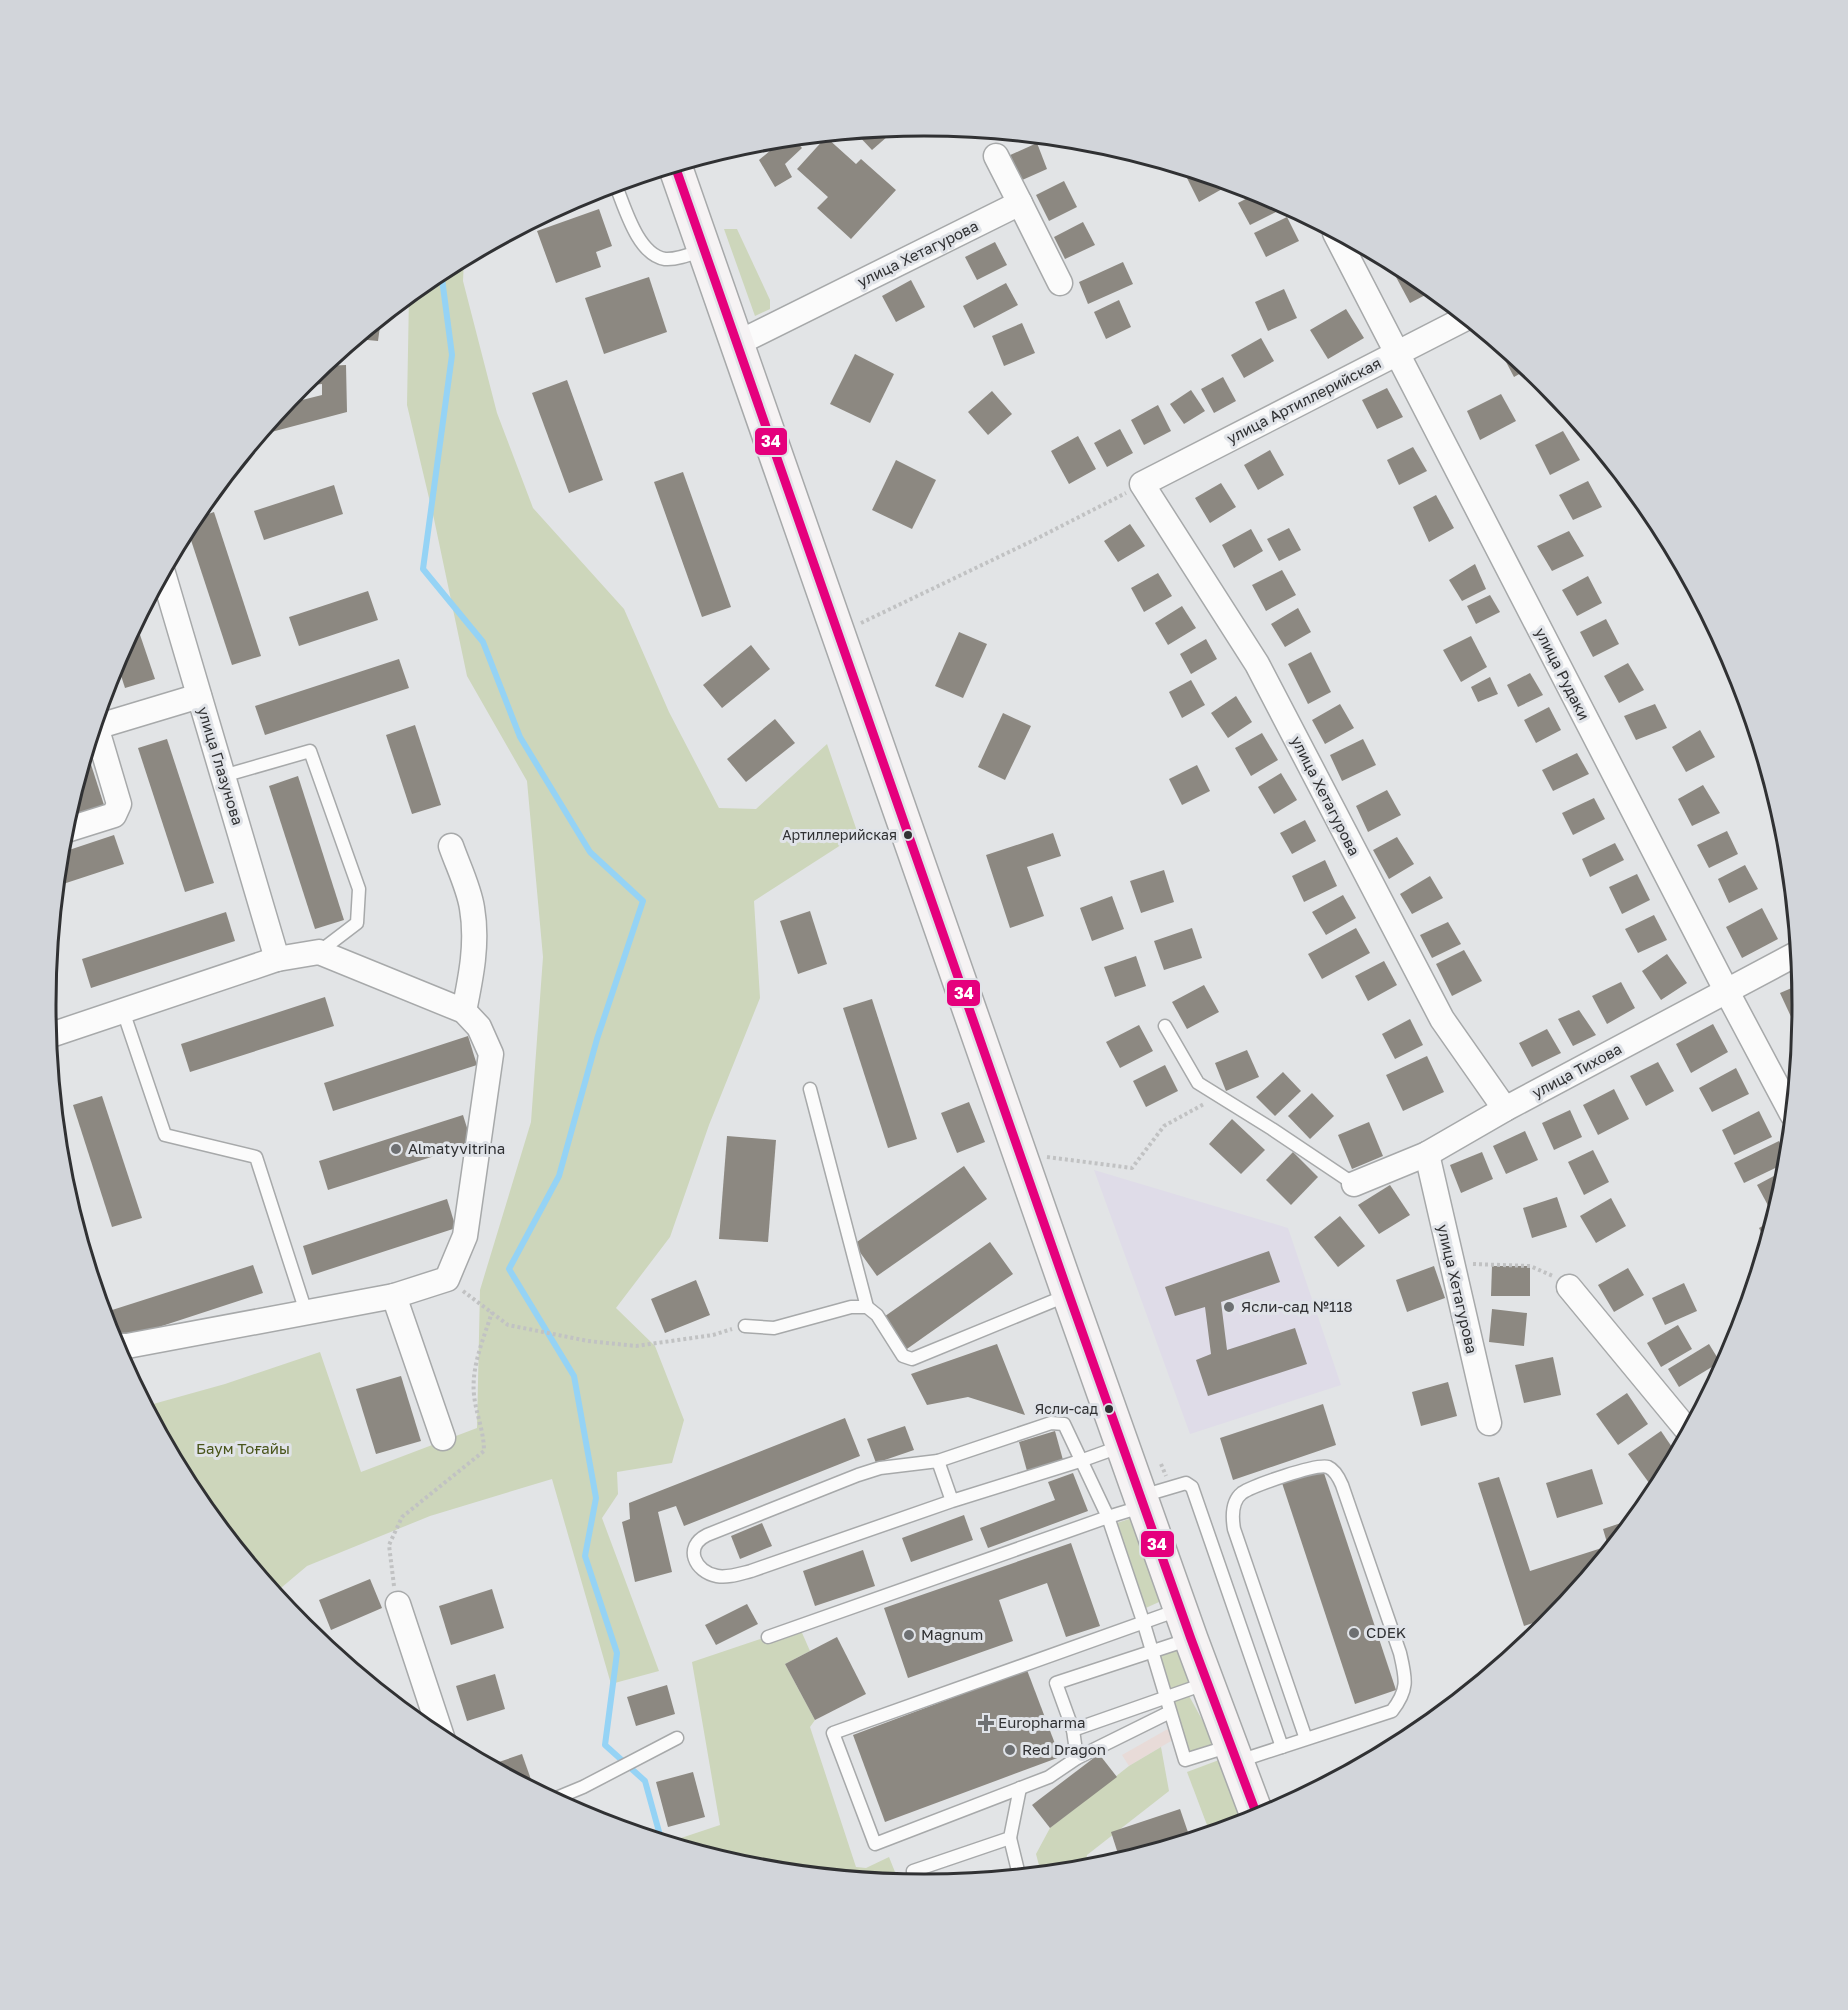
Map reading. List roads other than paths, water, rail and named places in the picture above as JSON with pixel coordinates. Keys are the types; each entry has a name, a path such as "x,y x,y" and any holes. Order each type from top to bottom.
{"main road":[{"path":"677,173 1069,1294 1186,1624 1254,1808"}],"street":[{"path":"996,156 1060,283"},
{"name":"улица Хетагурова","path":"736,344 1020,203"},
{"name":"улица Рудаки","path":"1341,244 1787,1104"},
{"name":"улица Артиллерийская","path":"1142,484 1460,321"},
{"name":"улица Хетагурова","path":"1142,484 1257,664 1442,1019 1505,1109"},
{"name":"улица Глазунова","path":"166,583 277,959"},
{"path":"103,723 199,696"},
{"path":"74,828 114,815 119,804 99,735"},
{"path":"451,846 472,906 475,934 472,970 464,1011"},
{"path":"56,1033 277,959 319,952 464,1011 479,1027 491,1054 465,1236 447,1279 394,1296 126,1346"},
{"name":"улица Тихова","path":"1354,1184 1427,1154 1505,1109 1791,957"},
{"name":"улица Хетагурова","path":"1427,1154 1490,1423"},
{"path":"1569,1287 1683,1425"},
{"path":"394,1296 443,1438"},
{"path":"398,1604 438,1725"}],"lane":[{"path":"619,193 640,241 656,255 665,259 683,257 703,250"},
{"path":"223,776 310,751 359,889 357,923 319,952"},
{"path":"123,1011 165,1135 256,1157 306,1312"},
{"path":"1165,1026 1198,1083 1354,1184"},
{"path":"810,1089 867,1307"},
{"path":"745,1326 774,1328 851,1307 867,1307 878,1315 903,1356 912,1359 1069,1294"},
{"path":"1123,1445 1083,1460 952,1501 751,1571 727,1576 706,1573 693,1557 694,1547 701,1538 858,1475 880,1468 938,1461 1056,1422 1066,1426 1083,1460 1108,1517 1143,1621 1185,1760 1282,1747 1392,1711 1402,1698 1406,1680 1400,1653 1342,1485 1335,1472 1329,1467 1319,1466 1273,1480 1242,1494 1236,1502 1232,1517 1234,1529 1306,1739"},
{"path":"938,1461 952,1501"},
{"path":"768,1637 1108,1517 1186,1483 1192,1487 1282,1747"},
{"path":"1170,1712 1077,1758 1049,1777 875,1844 833,1733 1143,1621 1186,1624"},
{"path":"1077,1758 1073,1730 1056,1683 1152,1653 1186,1624"},
{"path":"1073,1730 1208,1683"},
{"path":"564,1794 677,1738"},
{"path":"1017,1868 1010,1838 1020,1788"},
{"path":"913,1871 1010,1838"}],"waterway":[{"path":"442,282 452,355 423,569 483,642 520,737 590,852 643,901 597,1039 559,1176 509,1269 574,1376 596,1498 585,1556 617,1653 605,1745 645,1781 659,1831"}],"place":[{"name":"Артиллерийская","path":"908,835"},
{"name":"Almatyvitrina","path":"396,1149"},
{"name":"Ясли-сад №118","path":"1229,1307"},
{"name":"Ясли-сад","path":"1109,1409"},
{"name":"CDEK","path":"1354,1633"},
{"name":"Magnum","path":"909,1635"},
{"name":"Europharma","path":"986,1723"},
{"name":"Red Dragon","path":"1010,1750"}],"park label":[{"name":"Баум Тоғайы","path":"243,1449"}]}
